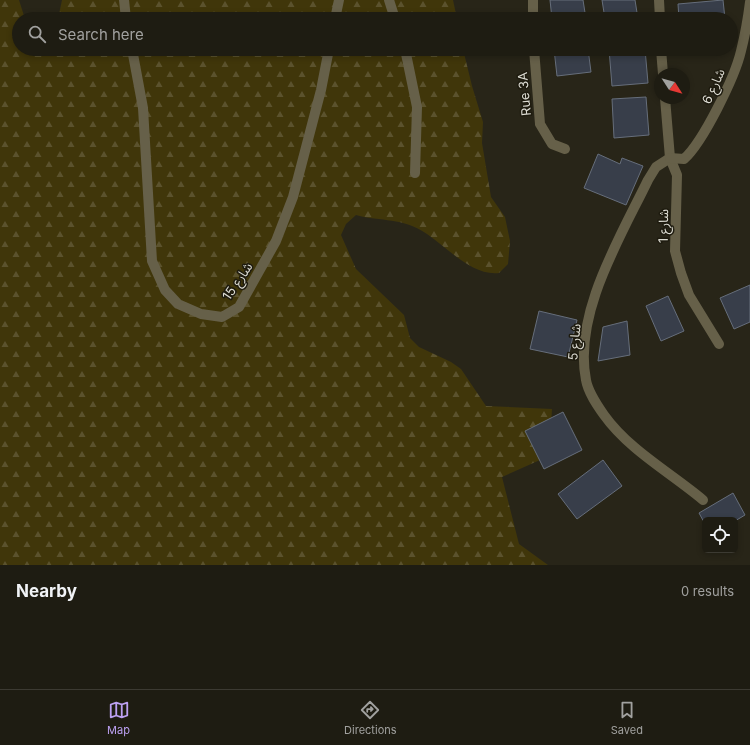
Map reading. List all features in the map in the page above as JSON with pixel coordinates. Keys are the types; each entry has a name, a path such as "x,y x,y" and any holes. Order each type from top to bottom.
{"street":[{"path":"124,0 125,12"},
{"path":"336,12 339,0"},
{"path":"389,0 393,12"},
{"path":"532,12 533,0"},
{"path":"659,0 660,12"},
{"name":"شارع 6","path":"670,158 684,159 691,154 715,113 741,52 750,2"},
{"name":"شارع 15","path":"133,56 143,108 152,261 164,290 178,304 201,314 222,317 239,307 276,240 293,196 321,90 328,56"},
{"path":"406,56 416,107 415,172"},
{"name":"Rue 3A","path":"535,56 540,124 552,144 564,149"},
{"path":"662,56 663,68"},
{"name":"شارع 1","path":"666,104 670,158 677,175 675,251 689,295 719,344"},
{"name":"شارع 5","path":"670,158 656,167 648,180 601,277 589,317 584,356 586,381 589,390 605,415 622,435 703,500"}],"green space":[{"path":"0,0 19,0 23,12 12,12 12,56 465,56 483,122 482,143 491,197 505,217 510,241 508,264 499,273 489,273 479,270 461,260 427,234 400,222 356,215 346,224 341,235 356,269 404,315 410,338 419,347 451,362 461,369 486,406 552,409 549,456 502,477 519,544 548,565 0,565"},
{"path":"62,0 453,0 456,12 59,12"}],"building":[{"path":"550,0 583,0 585,12 551,12"},
{"path":"602,0 635,0 637,12 604,12"},
{"path":"723,0 724,12 679,12 678,4"},
{"path":"555,56 589,56 591,72 557,76"},
{"path":"610,56 646,56 648,83 612,86"},
{"path":"646,97 649,135 614,138 612,99"},
{"path":"598,154 620,164 622,158 643,166 626,205 584,188"},
{"path":"750,285 750,322 734,329 720,298"},
{"path":"668,296 684,331 661,341 646,306"},
{"path":"539,311 577,320 568,357 530,349"},
{"path":"627,321 630,355 598,361 603,327"},
{"path":"563,412 582,450 544,469 525,431"},
{"path":"603,460 622,486 577,519 558,494"},
{"path":"733,493 745,515 738,519 738,517 702,517 702,518 699,513"}]}
